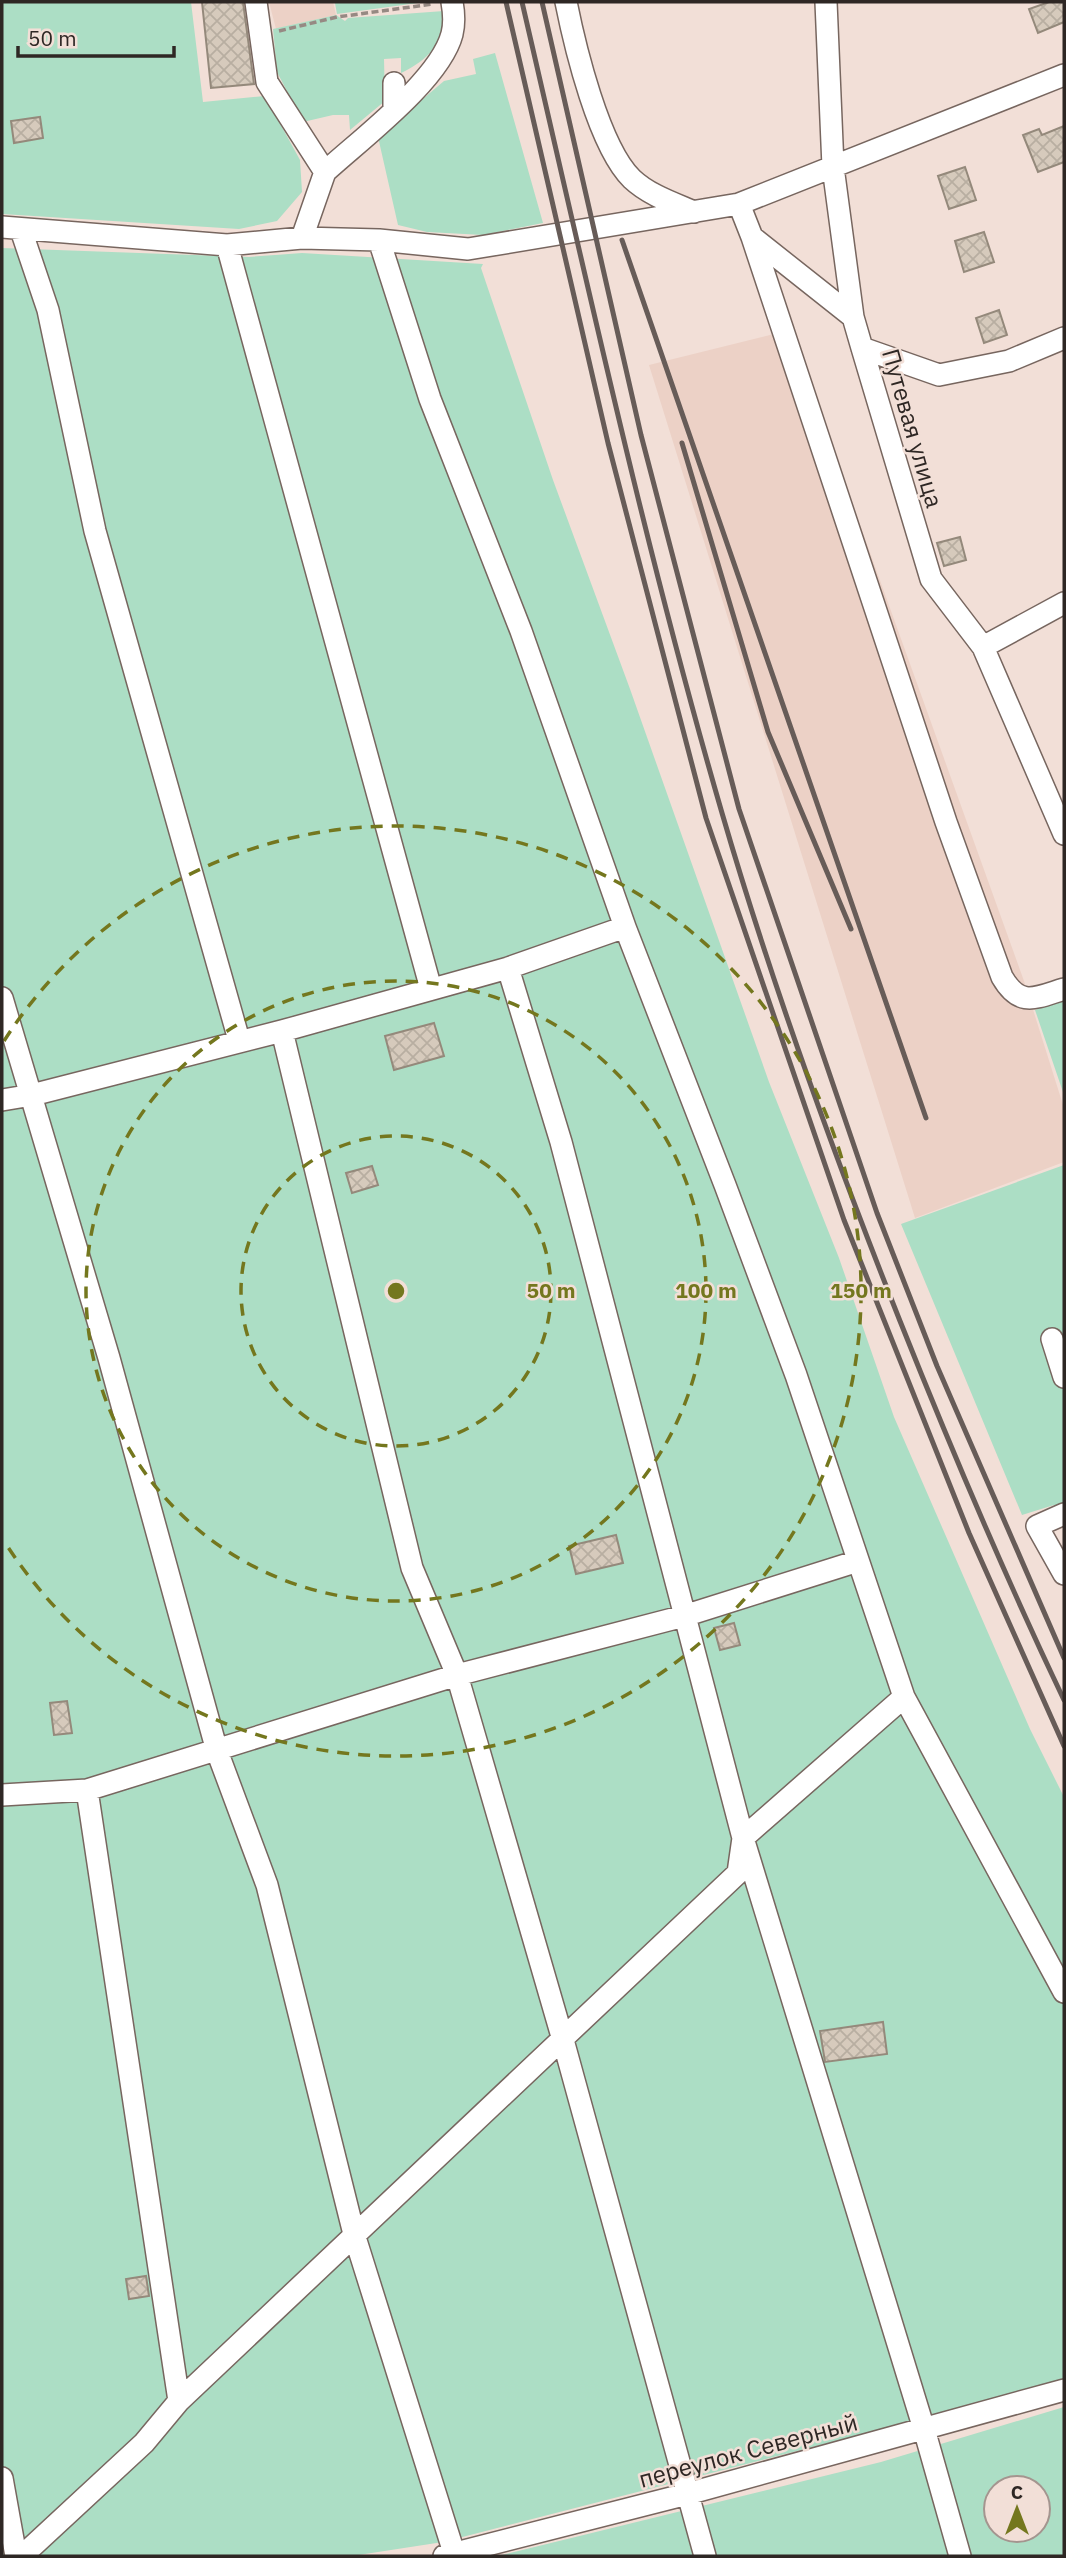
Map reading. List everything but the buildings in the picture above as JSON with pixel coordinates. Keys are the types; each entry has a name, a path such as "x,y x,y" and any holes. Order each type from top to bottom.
{"street":[{"path":"256,2 267,82 325,172"},
{"path":"566,2 590,92 615,155 631,178 650,192 694,212"},
{"name":"Путевая улица","path":"826,2 833,167 853,317 931,579 983,647 1064,831"},
{"path":"302,237 325,172 414,91 442,55 451,37 455,19 443,3"},
{"path":"239,1040 95,531 48,310 11,229 228,245 302,237 379,240 468,249 739,204 1064,75"},
{"path":"394,83 394,109"},
{"path":"739,204 946,822 1002,976 1016,995 1026,999 1064,989"},
{"path":"752,237 853,317"},
{"path":"379,240 430,399 521,631 625,927 796,1375 904,1697 1064,1992"},
{"path":"228,245 431,989"},
{"path":"862,348 939,374 1009,361 1064,338"},
{"path":"983,647 1064,603"},
{"path":"2,1100 32,1095 282,1031 508,968 625,927"},
{"path":"508,968 561,1142 743,1838 924,2429 960,2556"},
{"path":"2,998 108,1358 217,1751 267,1885 354,2234 451,2556"},
{"path":"282,1031 412,1568 457,1675 563,2040 705,2556"},
{"path":"1052,1339 1064,1377"},
{"path":"1064,1514 1037,1526 1064,1572"},
{"path":"2,1795 87,1790 457,1675 684,1616 858,1561"},
{"path":"22,2556 144,2443 179,2401 354,2234 738,1873 743,1838 904,1697"},
{"path":"87,1790 179,2401"},
{"name":"переулок Северный","path":"451,2556 1064,2390"},
{"path":"2,2478 16,2556"}],"path":[{"path":"262,36 337,17 443,3"}],"shaded area":[{"path":"269,2 333,2 336,15 276,29"},
{"path":"790,330 1024,981 1064,1108 1064,1162 915,1218 649,365"}],"green space":[{"path":"2,2 191,2 203,102 265,96 300,160 302,192 277,221 239,229 2,214"},
{"path":"425,2 337,14 335,3"},
{"path":"444,11 444,31 426,57 401,73 401,58 384,59 385,101 350,130 349,115 333,115 303,122 277,72 273,29 336,15 345,21 348,18"},
{"path":"495,53 543,223 483,235 427,232 398,225 378,137 444,81 476,74 473,59"},
{"path":"2,248 249,257 302,253 483,264 481,268 553,480 769,1082 839,1258 894,1417 1030,1729 1064,1797 1064,2379 929,2417 443,2542 352,2556 2,2556"},
{"path":"1064,1000 1064,1095 1035,1010"},
{"path":"1064,1165 1064,1530 1054,1505 1022,1515 901,1224"},
{"path":"1064,2407 1064,2556 498,2556 881,2462"}],"railway":[{"path":"506,2 608,443 706,818 844,1220 969,1533 1064,1746"},
{"path":"522,2 616,409 667,611 722,813 762,942 828,1133 900,1321 979,1512 1064,1700"},
{"path":"542,2 641,435 739,809 877,1213 937,1366 1064,1658"},
{"path":"622,240 926,1118"},
{"path":"682,443 768,732 851,929"}]}
